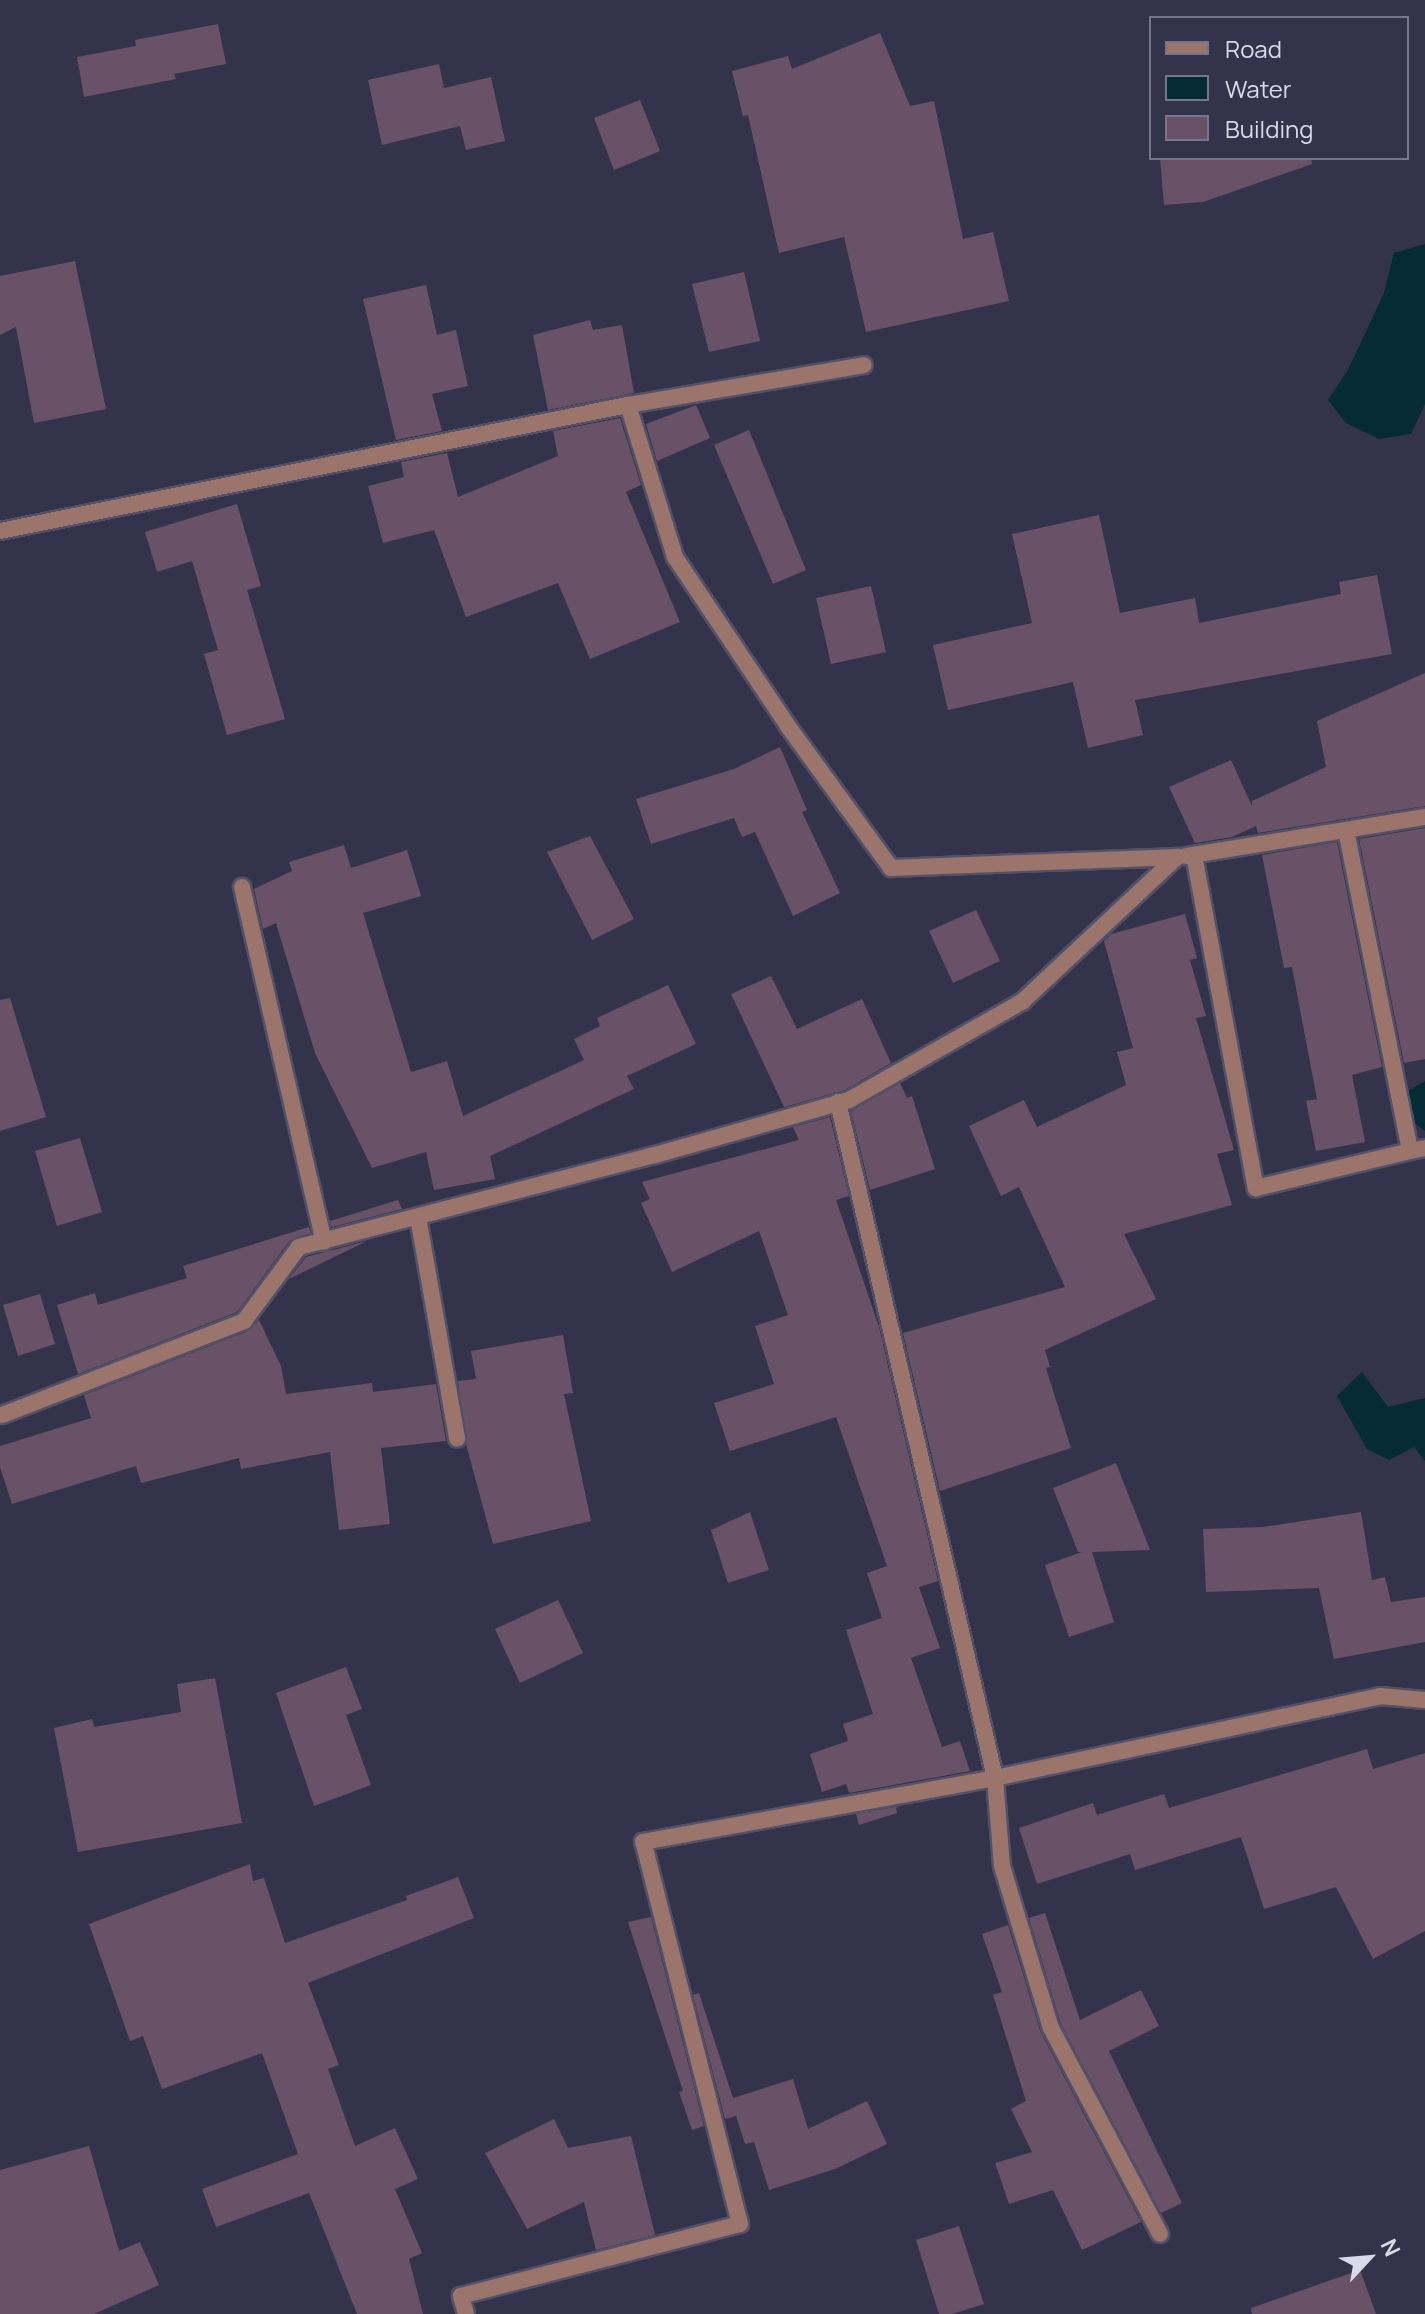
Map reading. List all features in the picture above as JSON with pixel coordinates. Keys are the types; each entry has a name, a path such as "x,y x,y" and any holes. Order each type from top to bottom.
{"street":[{"path":"0,531 628,405 864,365"},
{"path":"628,405 675,557 788,726 891,868 1177,857 1425,817"},
{"path":"1194,855 1256,1188 1418,1150 1346,830"},
{"path":"1,1411 244,1321 299,1247 849,1100 1023,1001 1177,857"},
{"path":"242,887 324,1242"},
{"path":"838,1102 995,1778 1002,1866 1051,2028 1160,2234"},
{"path":"418,1217 457,1439"},
{"path":"466,2314 461,2296 740,2224 643,1842 995,1778 1380,1696 1425,1700"}],"water":[{"path":"1425,244 1425,404 1411,434 1379,439 1346,423 1328,400 1348,370 1384,293 1394,253"},
{"path":"1425,1081 1425,1131 1409,1119 1405,1093"},
{"path":"1362,1372 1388,1407 1425,1398 1425,1461 1414,1447 1389,1460 1367,1449 1337,1396"}],"building":[{"path":"218,24 226,64 174,74 176,79 84,97 77,57 136,46 135,40"},
{"path":"880,33 910,106 934,101 963,239 993,232 1009,301 866,332 844,237 779,253 748,115 743,116 732,71 788,56 792,69"},
{"path":"439,64 444,88 491,77 505,141 466,150 460,126 382,145 368,80"},
{"path":"640,100 660,151 614,170 594,118"},
{"path":"1160,160 1311,160 1312,164 1203,202 1164,205"},
{"path":"75,261 106,409 34,423 16,327 0,335 0,276"},
{"path":"744,272 760,341 709,352 692,284"},
{"path":"426,285 437,335 456,330 468,386 432,394 442,431 396,440 363,299"},
{"path":"590,320 593,330 622,325 634,393 548,410 533,335"},
{"path":"696,405 710,438 657,461 646,424"},
{"path":"620,418 641,485 626,492 680,622 590,659 558,583 466,617 434,530 383,543 368,486 404,477 401,462 447,453 458,497 558,456 553,431"},
{"path":"749,430 806,570 773,584 714,445"},
{"path":"237,504 261,586 247,590 285,719 227,735 204,654 218,650 192,561 157,572 145,532"},
{"path":"1099,515 1120,613 1195,598 1199,623 1341,594 1339,582 1377,575 1392,654 1135,700 1143,735 1088,748 1073,682 948,710 933,645 1032,623 1012,534"},
{"path":"871,586 886,652 831,664 816,598"},
{"path":"1425,673 1425,806 1258,833 1256,826 1232,837 1195,843 1169,787 1231,760 1252,806 1252,801 1326,767 1317,721"},
{"path":"780,747 807,810 802,812 840,893 793,916 755,832 742,837 734,818 651,844 636,799 734,769"},
{"path":"1425,828 1425,1059 1404,1063 1359,839"},
{"path":"590,836 634,919 592,940 547,852"},
{"path":"1337,842 1382,1067 1352,1075 1365,1142 1316,1151 1306,1101 1317,1099 1292,967 1284,968 1262,855"},
{"path":"344,845 351,868 407,850 421,896 363,913 411,1072 447,1061 463,1116 584,1060 574,1039 600,1026 597,1018 668,985 696,1044 627,1076 634,1089 490,1156 495,1179 434,1190 426,1152 372,1168 315,1053 276,923 263,929 254,889 292,871 289,862"},
{"path":"976,910 1000,961 953,983 929,931"},
{"path":"1185,914 1197,958 1190,960 1206,1016 1196,1018 1234,1150 1217,1154 1232,1205 1124,1234 1156,1299 1045,1350 1050,1367 1046,1368 1071,1448 940,1491 903,1333 1065,1287 1019,1187 1001,1196 969,1126 1024,1100 1037,1127 1126,1085 1117,1052 1133,1048 1104,941 1111,934"},
{"path":"771,976 797,1029 862,999 891,1063 845,1090 784,1107 731,994"},
{"path":"10,998 46,1117 0,1131 0,1000"},
{"path":"900,1083 907,1098 912,1096 935,1169 870,1190 851,1111"},
{"path":"830,1117 849,1196 836,1200 879,1327 938,1581 919,1587 940,1648 911,1658 942,1747 960,1741 970,1771 849,1793 846,1784 822,1792 810,1754 848,1741 843,1724 873,1714 846,1630 882,1618 867,1573 887,1566 836,1417 730,1451 714,1403 774,1384 755,1326 788,1315 759,1231 672,1272 641,1203 650,1199 642,1182 799,1140 793,1127"},
{"path":"80,1138 102,1212 57,1226 35,1151"},
{"path":"398,1200 402,1209 332,1227 330,1221"},
{"path":"309,1227 311,1233 290,1240 237,1312 78,1374 57,1305 95,1293 98,1305 187,1278 183,1266"},
{"path":"367,1241 289,1279 306,1257"},
{"path":"40,1294 55,1344 18,1356 3,1305"},
{"path":"259,1320 281,1366 286,1394 372,1383 373,1392 436,1384 446,1441 381,1448 390,1524 339,1530 330,1452 241,1469 239,1458 141,1483 136,1466 12,1504 0,1467 0,1446 91,1418 84,1395 248,1331"},
{"path":"563,1335 573,1393 564,1394 591,1521 493,1544 466,1444 458,1381 476,1379 471,1351"},
{"path":"1116,1463 1150,1550 1092,1552 1114,1622 1069,1637 1045,1565 1082,1552 1078,1552 1053,1488"},
{"path":"750,1512 769,1570 728,1583 711,1530"},
{"path":"1361,1512 1372,1580 1385,1577 1391,1602 1425,1597 1425,1642 1334,1659 1319,1588 1206,1592 1203,1529 1263,1527"},
{"path":"558,1600 583,1653 520,1683 495,1629"},
{"path":"346,1667 362,1709 346,1715 371,1785 314,1806 276,1693"},
{"path":"215,1678 242,1823 78,1852 54,1728 92,1719 94,1727 181,1712 177,1684"},
{"path":"1367,1749 1373,1769 1425,1753 1425,1931 1373,1959 1336,1887 1264,1909 1241,1837 1135,1870 1130,1854 1037,1884 1019,1828 1093,1803 1097,1815 1164,1794 1169,1808"},
{"path":"900,1806 896,1808 897,1813 859,1825 856,1814"},
{"path":"250,1864 253,1881 264,1878 285,1943 407,1900 406,1896 458,1877 474,1918 308,1983 339,2065 328,2069 355,2146 395,2128 418,2179 395,2189 422,2253 409,2259 423,2314 357,2314 309,2193 216,2227 202,2189 298,2154 262,2053 162,2089 143,2036 130,2041 89,1924"},
{"path":"1045,1913 1080,2020 1141,1990 1159,2026 1109,2051 1182,2203 1161,2213 1061,2024 1029,1918"},
{"path":"651,1917 704,2126 692,2130 679,2092 683,2091 628,1922"},
{"path":"1008,1925 1041,2033 1141,2222 1082,2250 1053,2190 1009,2204 995,2163 1032,2152 1011,2109 1026,2101 993,1995 1002,1992 982,1934"},
{"path":"699,1993 733,2098 793,2079 808,2129 867,2101 887,2144 835,2169 769,2190 754,2142 745,2144 736,2116 725,2119 693,1995"},
{"path":"554,2119 568,2148 631,2136 655,2235 596,2250 584,2202 527,2229 485,2153"},
{"path":"89,2146 119,2251 140,2242 159,2285 94,2314 0,2314 0,2170"},
{"path":"959,2226 984,2304 952,2314 939,2314 916,2240"},
{"path":"1360,2270 1376,2314 1252,2314 1251,2308"}]}
